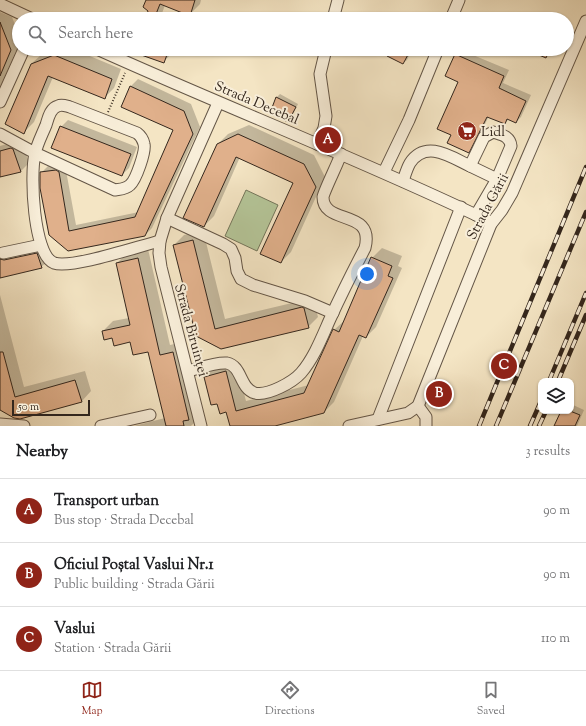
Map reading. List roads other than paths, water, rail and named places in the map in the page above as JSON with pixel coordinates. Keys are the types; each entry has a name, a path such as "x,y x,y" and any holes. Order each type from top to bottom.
{"street":[{"path":"4,0 14,10"},
{"path":"335,12 338,0"},
{"path":"454,12 459,0"},
{"path":"0,4 18,12"},
{"name":"Strada Gării","path":"574,49 586,21"},
{"path":"0,102 21,56"},
{"name":"Strada Decebal","path":"112,56 218,103 384,172 461,207 485,219 491,224"},
{"path":"318,144 324,128 326,116 320,74 324,56"},
{"path":"384,172 409,120 435,56"},
{"name":"Strada Gării","path":"418,406 491,224 502,210 512,193 571,56"},
{"name":"Strada Biruinței","path":"201,426 160,267 159,253 160,240 167,218 218,103"},
{"path":"0,134 35,153 116,190 124,189 131,185 136,176 144,151 142,138 137,133 70,107 63,105 57,106 51,111 35,153 32,176 32,198 41,244 48,258 53,263 64,264 98,258 160,240"},
{"path":"470,166 484,137 494,132 505,135 510,141 511,146 497,179 476,215"},
{"path":"402,181 410,164 416,156 427,151 436,151 497,179"},
{"path":"188,371 217,364 231,364 237,370 244,385 254,393 261,393 278,388 292,381 302,373 318,346 367,240 364,228 358,223 331,212 324,205 323,196 341,154"},
{"name":"Strada Gării","path":"378,419 461,207"},
{"path":"167,218 231,249 235,258 237,271 241,279 253,285 305,301 333,313"},
{"path":"3,253 41,244"},
{"path":"349,426 408,413 418,406 426,417 426,426"},
{"path":"102,426 150,415"},
{"path":"0,424 24,426"}],"railway":[{"path":"479,426 586,167"},
{"path":"496,426 586,212"},
{"path":"550,378 586,293"},
{"path":"559,378 586,315"},
{"path":"530,426 538,408"},
{"path":"539,426 545,414"}],"place":[{"name":"Lidl","path":"467,131"},
{"name":"Transport urban","path":"328,140"},
{"name":"Vaslui","path":"504,366"},
{"name":"Oficiul Poștal Vaslui Nr.1","path":"439,394"}]}
